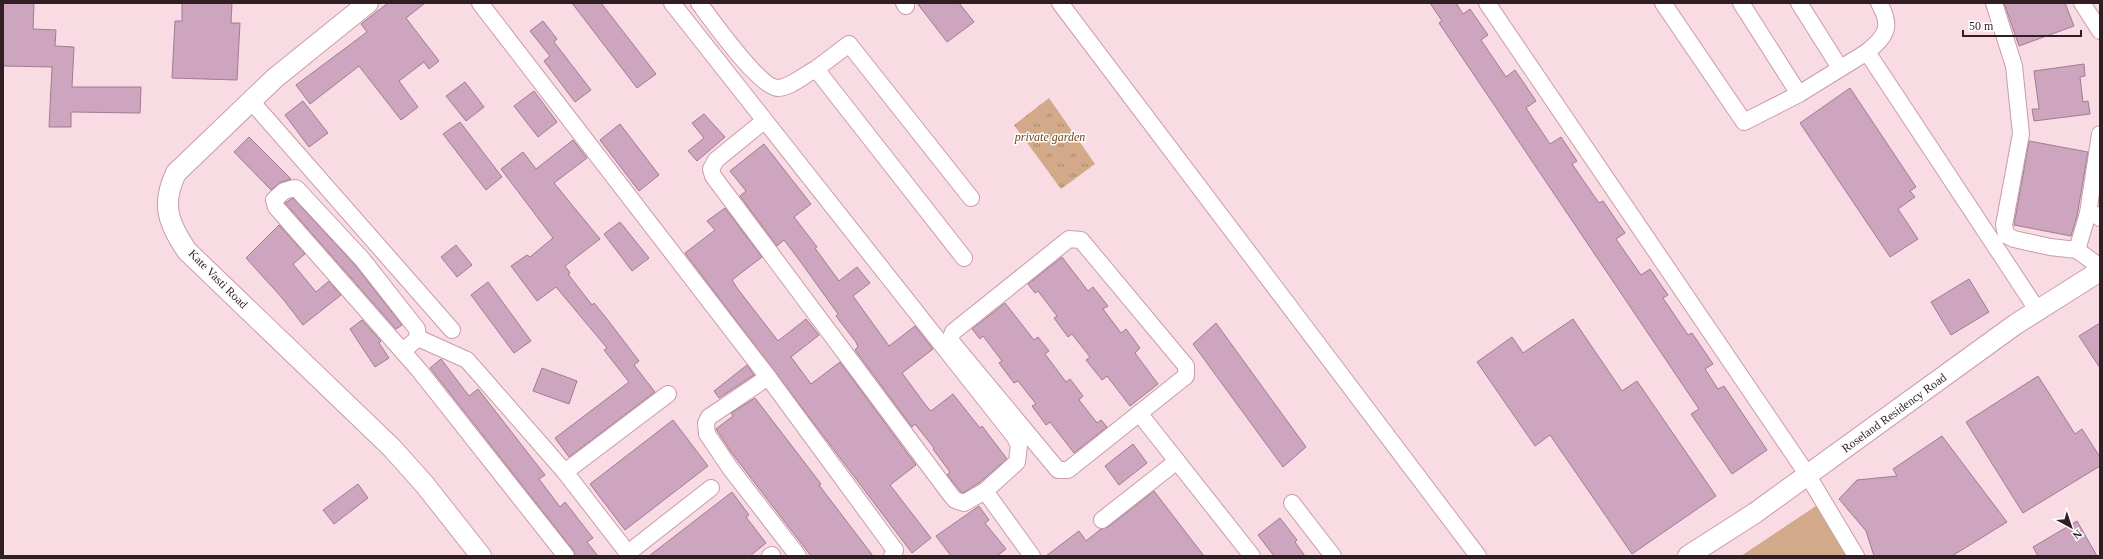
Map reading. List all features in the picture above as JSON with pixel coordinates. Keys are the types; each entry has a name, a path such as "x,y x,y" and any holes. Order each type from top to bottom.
{"street":[{"name":"Kate Vasti Road","path":"368,3 275,78 176,173 168,189 168,211 174,233 187,251 392,448 425,486 481,556"},
{"path":"480,3 768,377 895,550 892,556"},
{"path":"672,3 1014,436 1019,445 1017,462 985,491 964,503 956,500 950,494 713,176 711,169 716,160 764,121"},
{"path":"699,3 754,72 769,85 778,88 791,83 816,69 849,44 972,198"},
{"path":"1060,3 1478,556"},
{"path":"1487,3 1807,474 1856,556"},
{"path":"1663,3 1744,122 1799,94 1867,52 1882,39 1887,25 1879,3"},
{"path":"1741,3 1799,94"},
{"path":"1799,3 1840,68"},
{"path":"1994,3 2014,66 2021,134 2004,225 2006,235 2014,239 2050,247 2078,250 2100,267"},
{"path":"2082,3 2100,32"},
{"path":"1867,52 2038,311"},
{"path":"816,69 964,258"},
{"path":"251,101 452,330"},
{"path":"2078,250 2094,215 2100,134"},
{"path":"418,338 417,329 362,259 297,189 295,188 284,191 274,200 276,207 403,351 566,556"},
{"path":"1069,239 1080,240 1186,366 1186,376 1139,413 1068,470 1058,470 950,340 953,332 1069,239"},
{"name":"Roseland Residency Road","path":"1688,556 1755,513 2016,324 2100,271"},
{"path":"403,351 418,338"},
{"path":"418,338 467,360 565,472 629,554 712,488"},
{"path":"768,377 709,417 706,423 707,434 730,468 798,556"},
{"path":"565,472 668,394"},
{"path":"1139,413 1252,556"},
{"path":"1102,520 1177,461"},
{"path":"985,491 1032,556"},
{"path":"1292,503 1333,556"}],"green space":[{"name":"private garden","path":"1049,98 1095,164 1061,189 1014,125"},
{"path":"1816,506 1847,556 1741,556"}],"building":[{"path":"3,3 34,3 33,29 56,30 55,46 74,47 72,87 141,87 140,113 71,112 71,127 49,127 52,67 3,66"},
{"path":"182,3 232,3 231,23 240,23 237,80 172,78 175,21 182,21"},
{"path":"388,3 425,3 406,18 439,61 429,69 424,62 399,81 418,107 401,120 359,66 310,104 296,85 367,32 361,24"},
{"path":"572,3 601,3 656,74 637,88"},
{"path":"917,3 959,3 974,22 947,42"},
{"path":"1430,3 1456,3 1463,14 1470,9 1488,35 1481,40 1506,77 1515,70 1536,101 1526,108 1550,144 1561,137 1577,161 1572,164 1599,203 1603,201 1625,233 1616,239 1641,275 1650,269 1668,295 1663,298 1688,335 1692,333 1713,364 1705,369 1718,389 1724,386 1767,450 1732,474 1691,414 1699,409 1439,23 1442,21"},
{"path":"2004,3 2065,3 2074,26 2019,46"},
{"path":"543,21 557,39 554,42 591,90 575,102 544,61 550,56 530,31"},
{"path":"2084,64 2085,76 2080,77 2083,102 2088,101 2090,114 2034,121 2032,109 2039,109 2034,71"},
{"path":"465,82 484,107 466,121 446,96"},
{"path":"1850,88 1916,187 1910,191 1915,197 1898,209 1918,239 1890,257 1800,123"},
{"path":"534,91 557,122 538,137 514,106"},
{"path":"303,101 328,133 309,147 285,115"},
{"path":"704,114 725,137 697,161 688,151 704,138 692,123"},
{"path":"460,122 502,177 486,190 443,134"},
{"path":"620,124 659,175 639,191 600,140"},
{"path":"249,137 291,179 281,182 271,190 234,152"},
{"path":"573,140 587,158 554,183 600,239 565,266 570,273 568,274 592,305 594,303 639,361 634,365 655,392 569,457 555,438 629,382 604,350 607,348 556,287 537,301 511,266 527,255 530,257 553,238 501,169 523,152 536,169"},
{"path":"2029,141 2088,152 2077,216 2071,236 2014,225"},
{"path":"764,144 811,204 794,217 817,247 815,248 839,281 857,267 870,283 853,296 889,346 915,326 933,349 902,373 927,407 931,411 953,394 980,428 982,426 1007,459 979,483 963,493 947,475 950,472 933,449 934,448 915,424 912,427 855,350 858,347 856,342 836,316 838,314 800,261 784,240 777,246 740,196 746,191 730,171"},
{"path":"293,198 355,265 402,325 396,329 285,203"},
{"path":"725,208 762,257 732,280 737,288 778,341 806,319 819,335 791,357 811,384 840,362 916,465 890,485 931,538 912,553 685,253 715,230 707,221"},
{"path":"620,222 649,258 632,271 604,234"},
{"path":"279,225 305,254 293,264 316,292 329,281 341,295 303,325 283,299 246,258"},
{"path":"456,245 472,265 457,277 441,257"},
{"path":"1062,257 1088,291 1093,287 1108,306 1103,309 1121,333 1126,329 1140,348 1135,353 1158,384 1130,406 1107,376 1102,380 1086,360 1090,357 1072,334 1068,337 1054,318 1057,316 1038,291 1035,293 1028,284"},
{"path":"1969,279 1989,312 1951,335 1931,302"},
{"path":"488,282 531,341 514,353 471,295"},
{"path":"1005,303 1034,340 1038,337 1049,351 1045,354 1066,382 1070,379 1083,396 1079,400 1097,423 1101,420 1107,427 1074,453 1050,422 1046,425 1032,406 1036,404 1018,381 1014,383 999,363 1002,361 983,336 980,339 972,329"},
{"path":"1573,319 1622,391 1637,381 1716,496 1632,554 1550,435 1535,446 1477,362 1512,337 1523,353"},
{"path":"362,320 381,341 379,343 389,358 375,367 350,329"},
{"path":"1216,323 1306,447 1283,467 1193,344"},
{"path":"2100,323 2100,368 2079,336"},
{"path":"441,359 469,396 478,389 545,475 539,479 560,507 565,502 593,538 587,542 598,556 575,556 573,550 430,368"},
{"path":"747,365 754,375 719,398 714,391"},
{"path":"542,368 577,381 569,404 533,391"},
{"path":"2038,376 2075,434 2082,429 2100,457 2100,466 2023,513 1966,422"},
{"path":"755,398 821,484 819,485 873,556 811,556 731,452 716,429 733,416 731,413"},
{"path":"673,420 708,466 625,530 590,484"},
{"path":"1942,436 2007,522 1952,556 1874,556 1866,531 1839,499 1857,480 1897,476 1893,469"},
{"path":"1133,444 1147,463 1119,485 1105,466"},
{"path":"358,484 368,498 334,524 323,510"},
{"path":"1154,491 1204,556 1046,556 1079,531 1086,541 1101,529 1108,527"},
{"path":"732,492 749,515 746,517 766,543 750,556 649,556"},
{"path":"979,506 989,520 985,523 1006,549 997,556 951,556 936,536"},
{"path":"1280,518 1297,540 1295,542 1305,556 1274,556 1258,535"},
{"path":"2077,521 2097,556 2038,556 2033,547"}]}
